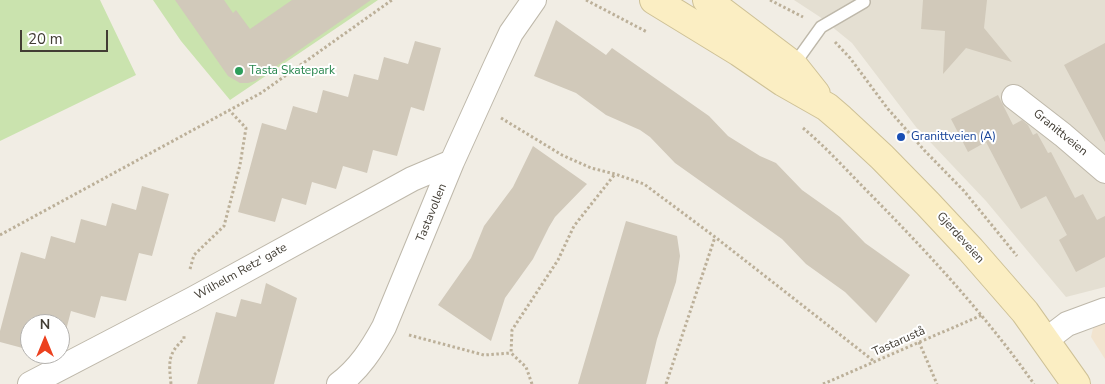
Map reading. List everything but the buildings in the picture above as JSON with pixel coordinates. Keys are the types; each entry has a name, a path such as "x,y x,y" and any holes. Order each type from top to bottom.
{"main road":[{"name":"Gjerdeveien","path":"654,0 739,52 788,74"},
{"name":"Gjerdeveien","path":"707,0 882,157 928,204 1025,312 1076,384"}],"street":[{"name":"Tastavollen","path":"511,33 514,0"},
{"name":"Tastavollen","path":"339,384 347,378 369,353 384,327 452,162 511,33 534,0"},
{"name":"Granittveien","path":"1014,97 1105,171"},
{"name":"Wilhelm Retz' gate","path":"30,384 186,302 404,183 452,162"},
{"path":"1046,340 1067,324 1105,310"}],"lane":[{"path":"788,74 821,27 864,2"}],"path":[{"path":"0,235 261,93 392,0"},
{"path":"586,0 655,36"},
{"path":"770,0 821,27 850,58 888,109 964,191 1019,258"},
{"path":"479,105 562,155 591,168 644,184 875,362"},
{"path":"171,384 169,360 174,348 184,338 187,284 194,255 224,226 240,165 246,128 229,110"},
{"path":"800,126 815,138 900,225 982,315 1034,384"},
{"path":"532,384 526,367 512,353 512,330 558,260 574,226 615,174"},
{"path":"666,384 715,237"},
{"name":"Tastarustå","path":"823,384 982,315"},
{"path":"384,327 484,354 512,353"},
{"path":"919,342 937,384"}],"shaded area":[{"path":"794,0 1105,0 1105,287 1066,297 986,201 916,127 852,43 820,17"},
{"path":"1105,322 1105,359 1091,337 1094,324"}],"green space":[{"path":"0,0 100,0 136,75 0,141"},
{"name":"Tasta Skatepark","path":"153,0 378,0 230,100 181,41"}],"place":[{"name":"Tasta Skatepark","path":"239,71"},
{"name":"Granittveien (A)","path":"901,137"}]}
